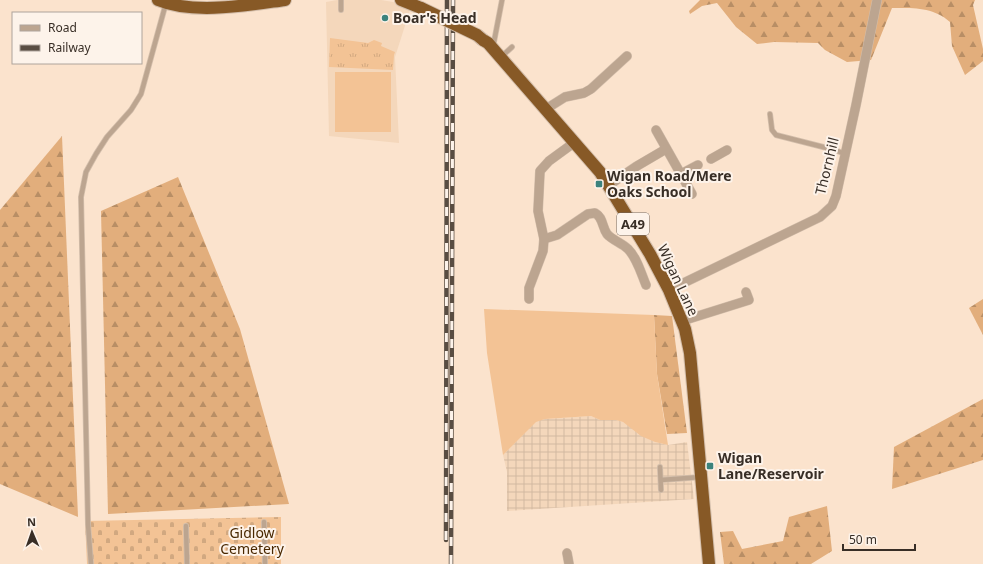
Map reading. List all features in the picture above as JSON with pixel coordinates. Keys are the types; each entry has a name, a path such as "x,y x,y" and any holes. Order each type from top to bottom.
{"highway":[{"path":"162,2 215,8 285,0"},
{"name":"A49","path":"401,0 416,4"},
{"name":"Wigan Lane","path":"416,4 477,35 492,48 600,172 653,259 669,290 682,321 690,353 709,564"}],"street":[{"name":"Thornhill","path":"669,290 820,217 832,206 836,196 877,0"},
{"path":"546,109 565,97 584,93 591,89 627,56"},
{"path":"656,130 692,194"},
{"path":"529,299 528,288 543,251 544,239 538,211 540,172 549,161 575,142"},
{"path":"609,185 637,166 666,150"},
{"path":"711,159 727,150"},
{"path":"681,174 698,165"},
{"path":"544,239 557,236 588,214 595,213 600,218 610,237 624,245 632,254 646,285"},
{"path":"682,321 749,300 746,292"},
{"path":"567,553 569,564"}],"lane":[{"path":"341,0 341,10"},
{"path":"492,48 502,0"},
{"path":"91,564 88,524 81,197 86,172 96,154 107,137 131,110 141,94 162,2"},
{"path":"500,58 512,47"},
{"path":"770,114 772,130 776,135 835,150 845,154"},
{"path":"660,467 662,490"},
{"path":"661,480 701,477"},
{"path":"264,522 265,564"},
{"path":"186,526 187,564"}],"shaded area":[{"path":"337,0 381,0 393,2 410,10 395,57 399,143 329,136 326,2"},
{"path":"591,416 600,420 616,420 623,422 655,442 668,445 687,442 694,499 507,511 507,472 503,455 536,421"}],"green space":[{"path":"700,0 975,0 973,5 983,49 983,61 965,75 952,46 950,22 937,13 923,9 892,8 871,60 847,62 825,50 818,43 774,42 757,44 736,27 717,3 702,6 690,14 689,11"},
{"path":"330,38 368,43 374,40 382,43 381,46 395,52 393,70 329,67"},
{"path":"335,72 391,72 391,132 335,132"},
{"path":"62,136 78,517 0,484 0,210"},
{"path":"178,177 240,329 289,504 108,514 101,211"},
{"path":"983,299 983,335 969,308"},
{"path":"484,309 654,315 657,374 668,445 655,442 641,436 623,422 616,420 600,420 591,416 545,419 536,422 503,455 487,353"},
{"path":"654,315 672,316 687,433 667,434 657,374"},
{"path":"983,399 983,460 892,489 894,447"},
{"path":"827,506 832,551 811,564 724,564 720,532 733,531 742,549 783,541 789,517"},
{"name":"Gidlow Cemetery","path":"281,517 281,564 87,564 85,521"}],"railway":[{"path":"446,540 447,0"},
{"path":"451,564 453,0"}],"place":[{"name":"Boar's Head","path":"385,18"},
{"name":"Wigan Road/Mere Oaks School","path":"599,184"},
{"name":"Wigan Lane/Reservoir","path":"710,466"}]}
